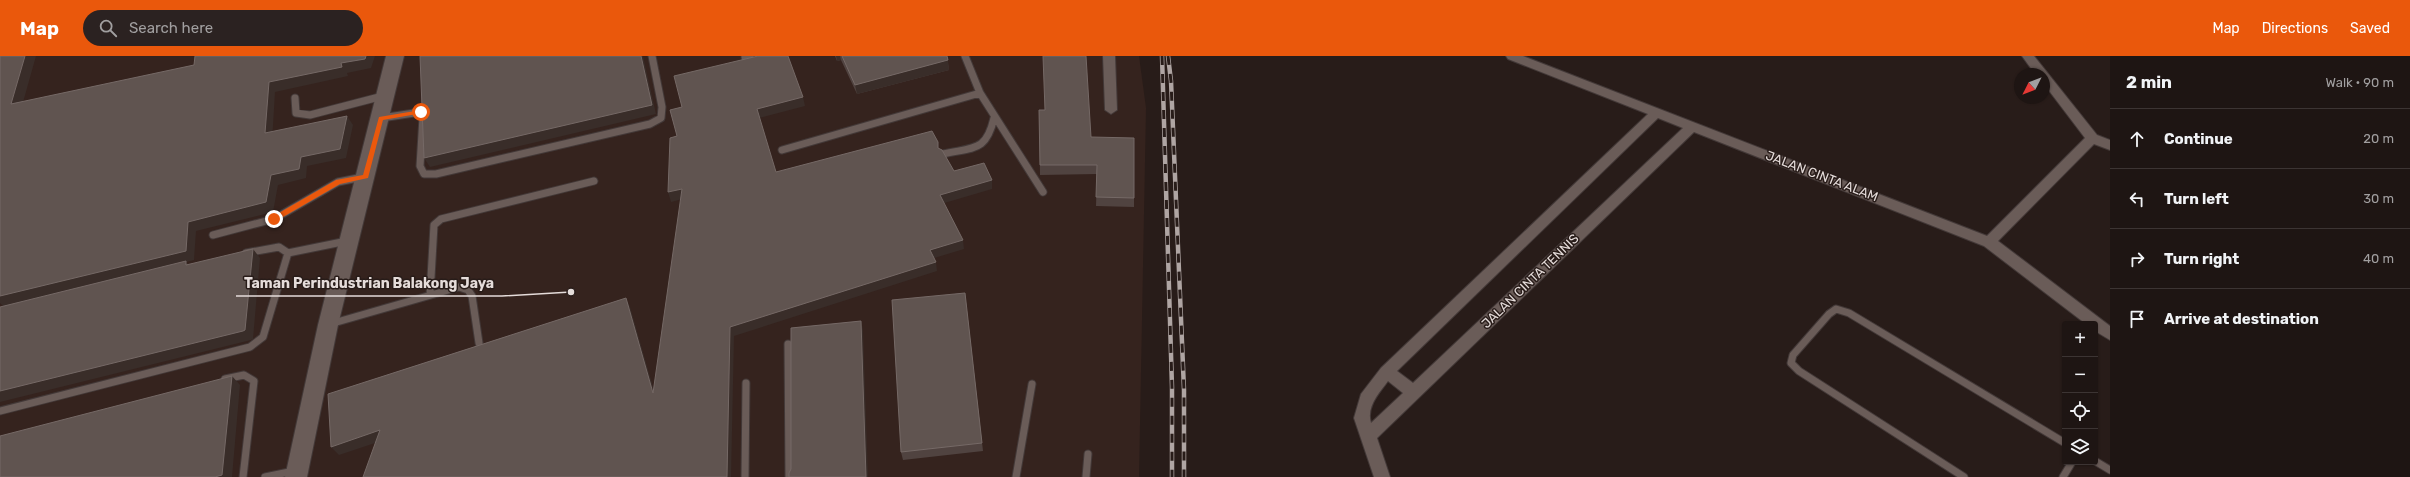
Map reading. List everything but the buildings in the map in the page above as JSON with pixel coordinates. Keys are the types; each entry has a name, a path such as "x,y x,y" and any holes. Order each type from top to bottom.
{"street":[{"path":"296,474 328,325 387,95 395,56"},
{"path":"1109,56 1111,110"},
{"name":"JALAN CINTA ALAM","path":"1512,56 1989,242 2110,334"},
{"path":"2028,56 2037,68"},
{"path":"2050,84 2092,138 2110,145"},
{"path":"1382,477 1367,437 1362,418 1366,399 1386,372 1657,112"},
{"name":"JALAN CINTA TENNIS","path":"1367,437 1693,126"},
{"path":"1989,242 2092,138"},
{"path":"1386,372 1414,392"}],"lane":[{"path":"381,118 421,112 423,117 420,166 424,174 436,174 650,124 661,118 662,107 652,56"},
{"path":"965,56 980,93 994,118 1042,192"},
{"path":"782,150 980,93"},
{"path":"295,98 296,113 310,115 387,95"},
{"path":"943,154 981,146 989,139 994,118"},
{"path":"212,235 274,219 338,182 366,176"},
{"path":"430,295 434,225 441,219 594,181"},
{"path":"241,254 279,247 288,253 349,241"},
{"path":"0,411 250,347 263,337 288,253"},
{"path":"328,325 459,287 468,290 472,296 479,342"},
{"path":"1964,477 1799,372 1790,363 1793,355 1829,314 1836,309 1849,313 2062,441"},
{"path":"788,344 790,477"},
{"path":"213,382 244,375 250,376 254,381 243,477"},
{"path":"745,477 746,383"},
{"path":"1016,477 1032,384"},
{"path":"1086,477 1088,454"},
{"path":"2098,463 2110,470"},
{"path":"2062,477 2070,465"},
{"path":"265,477 296,474"}],"shaded area":[{"path":"0,56 1139,56 1146,108 1139,477 0,477"}],"railway":[{"path":"1162,56 1172,387 1172,477"},
{"path":"1168,56 1171,81 1184,390 1184,477"}],"place":[{"name":"Taman Perindustrian Balakong Jaya","path":"571,292"}],"route":[{"path":"274,219 338,182 366,176 381,118 421,112"}]}
